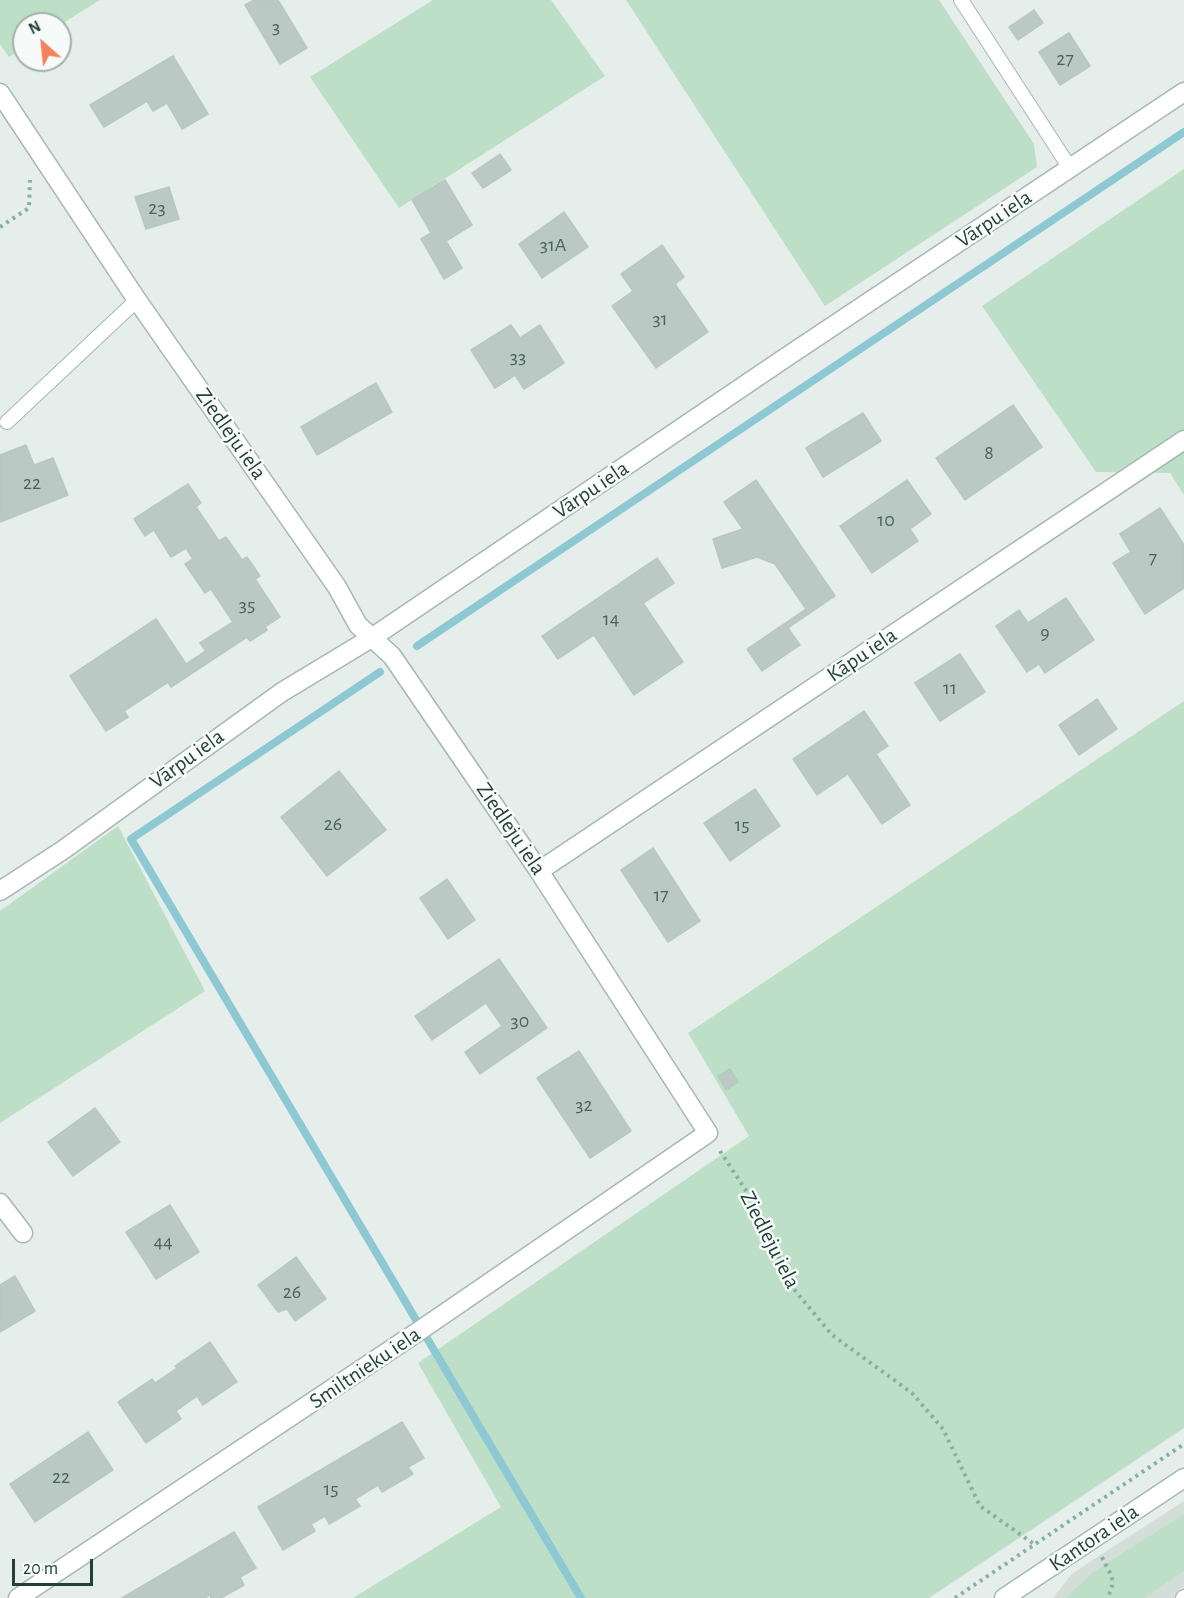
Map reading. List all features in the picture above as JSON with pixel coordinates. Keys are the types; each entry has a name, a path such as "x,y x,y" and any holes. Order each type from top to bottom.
{"street":[{"name":"Vārpu iela","path":"0,891 63,850 282,692 373,637 1184,92"},
{"name":"Ziedleju iela","path":"0,93 137,300 337,587 358,625 392,656 539,871 708,1133"},
{"name":"Kāpu iela","path":"539,871 1184,440"},
{"name":"Smiltnieku iela","path":"18,1598 422,1329 708,1133"},
{"path":"0,1203 23,1233"},
{"name":"Kantora iela","path":"1016,1595 1184,1478"}],"lane":[{"path":"960,0 1070,168"},
{"path":"7,422 137,300"}],"path":[{"path":"0,227 29,208 30,179"},
{"name":"Ziedleju iela","path":"708,1133 753,1201 793,1288 832,1335 912,1393 943,1429 980,1506 1034,1544"},
{"path":"956,1598 1184,1444"}],"shaded area":[{"path":"1184,1501 1184,1598 1053,1598 1071,1575"}],"green space":[{"path":"0,0 100,0 72,18 72,12 12,12 12,55 9,57 0,44"},
{"path":"433,0 551,0 605,76 399,208 310,77"},
{"path":"626,0 939,0 1034,144 1037,167 825,306"},
{"path":"1184,169 1184,495 1170,473 1096,472 982,306"},
{"path":"1184,701 1184,1428 929,1598 353,1598 501,1507 418,1363 749,1136 688,1033"},
{"path":"118,826 205,991 0,1123 0,911"},
{"path":"1184,1514 1184,1571 1145,1598 1066,1598 1092,1573"}],"building":[{"path":"254,0 278,0 307,48 280,64 245,5"},
{"path":"1034,10 1043,23 1018,40 1009,27"},
{"path":"1069,33 1090,66 1060,85 1039,52"},
{"path":"173,56 208,114 182,129 167,103 153,111 147,101 104,127 90,105"},
{"path":"500,154 511,170 483,188 472,173"},
{"path":"445,180 472,225 446,241 462,268 444,279 421,239 431,233 412,200"},
{"path":"169,187 179,219 146,229 135,197"},
{"path":"564,212 588,247 542,278 519,244"},
{"path":"662,245 684,277 675,284 708,332 656,368 612,306 633,291 621,274"},
{"path":"511,325 520,338 540,325 564,363 524,389 515,375 495,388 471,350"},
{"path":"376,383 392,412 317,455 301,427"},
{"path":"1013,405 1042,447 965,500 936,458"},
{"path":"863,413 881,441 823,477 806,448"},
{"path":"26,445 34,465 53,458 68,495 0,522 0,455"},
{"path":"756,480 835,596 788,628 800,645 762,671 747,649 806,609 775,564 757,557 722,568 713,539 743,529 724,502"},
{"path":"907,480 931,514 910,529 918,541 872,573 840,526"},
{"path":"188,484 201,503 196,507 219,541 226,537 242,560 247,557 260,576 255,579 280,617 265,627 267,630 250,641 247,637 171,687 168,682 124,711 128,717 106,731 70,676 156,619 186,664 206,651 200,643 233,622 211,589 205,593 185,564 193,559 186,548 171,557 154,530 145,536 134,519"},
{"path":"1160,508 1184,545 1184,588 1145,614 1113,563 1131,552 1120,534"},
{"path":"657,558 674,583 643,603 683,662 634,695 594,635 558,659 542,636"},
{"path":"1066,598 1094,640 1045,673 1039,664 1027,672 996,626 1019,610 1028,623"},
{"path":"960,654 985,692 940,721 915,683"},
{"path":"1097,699 1117,729 1079,755 1059,725"},
{"path":"864,711 888,746 876,754 910,805 882,824 848,774 817,795 793,759"},
{"path":"339,771 386,830 327,876 281,817"},
{"path":"755,789 780,826 730,861 704,823"},
{"path":"653,848 700,921 668,942 621,870"},
{"path":"447,879 475,920 448,939 420,898"},
{"path":"499,959 547,1028 480,1074 465,1052 502,1026 486,1003 432,1040 415,1016"},
{"path":"579,1051 631,1131 590,1158 537,1078"},
{"path":"730,1069 738,1082 726,1090 718,1076"},
{"path":"95,1108 120,1142 73,1176 48,1142"},
{"path":"170,1205 199,1252 156,1279 126,1232"},
{"path":"296,1257 326,1299 295,1321 287,1309 278,1312 258,1285"},
{"path":"15,1276 35,1311 0,1332 0,1285"},
{"path":"210,1342 237,1382 203,1405 197,1396 176,1411 181,1419 146,1443 118,1402 152,1379 155,1383"},
{"path":"402,1422 424,1458 408,1467 413,1474 382,1492 378,1485 355,1499 360,1506 329,1524 325,1516 311,1524 315,1531 283,1550 258,1507"},
{"path":"88,1432 113,1470 35,1522 10,1484"},
{"path":"234,1532 256,1568 240,1577 244,1585 221,1598 211,1598 210,1595 205,1598 122,1598"}],"waterway":[{"path":"417,646 1184,132"},
{"path":"380,672 131,839 581,1598"}]}
